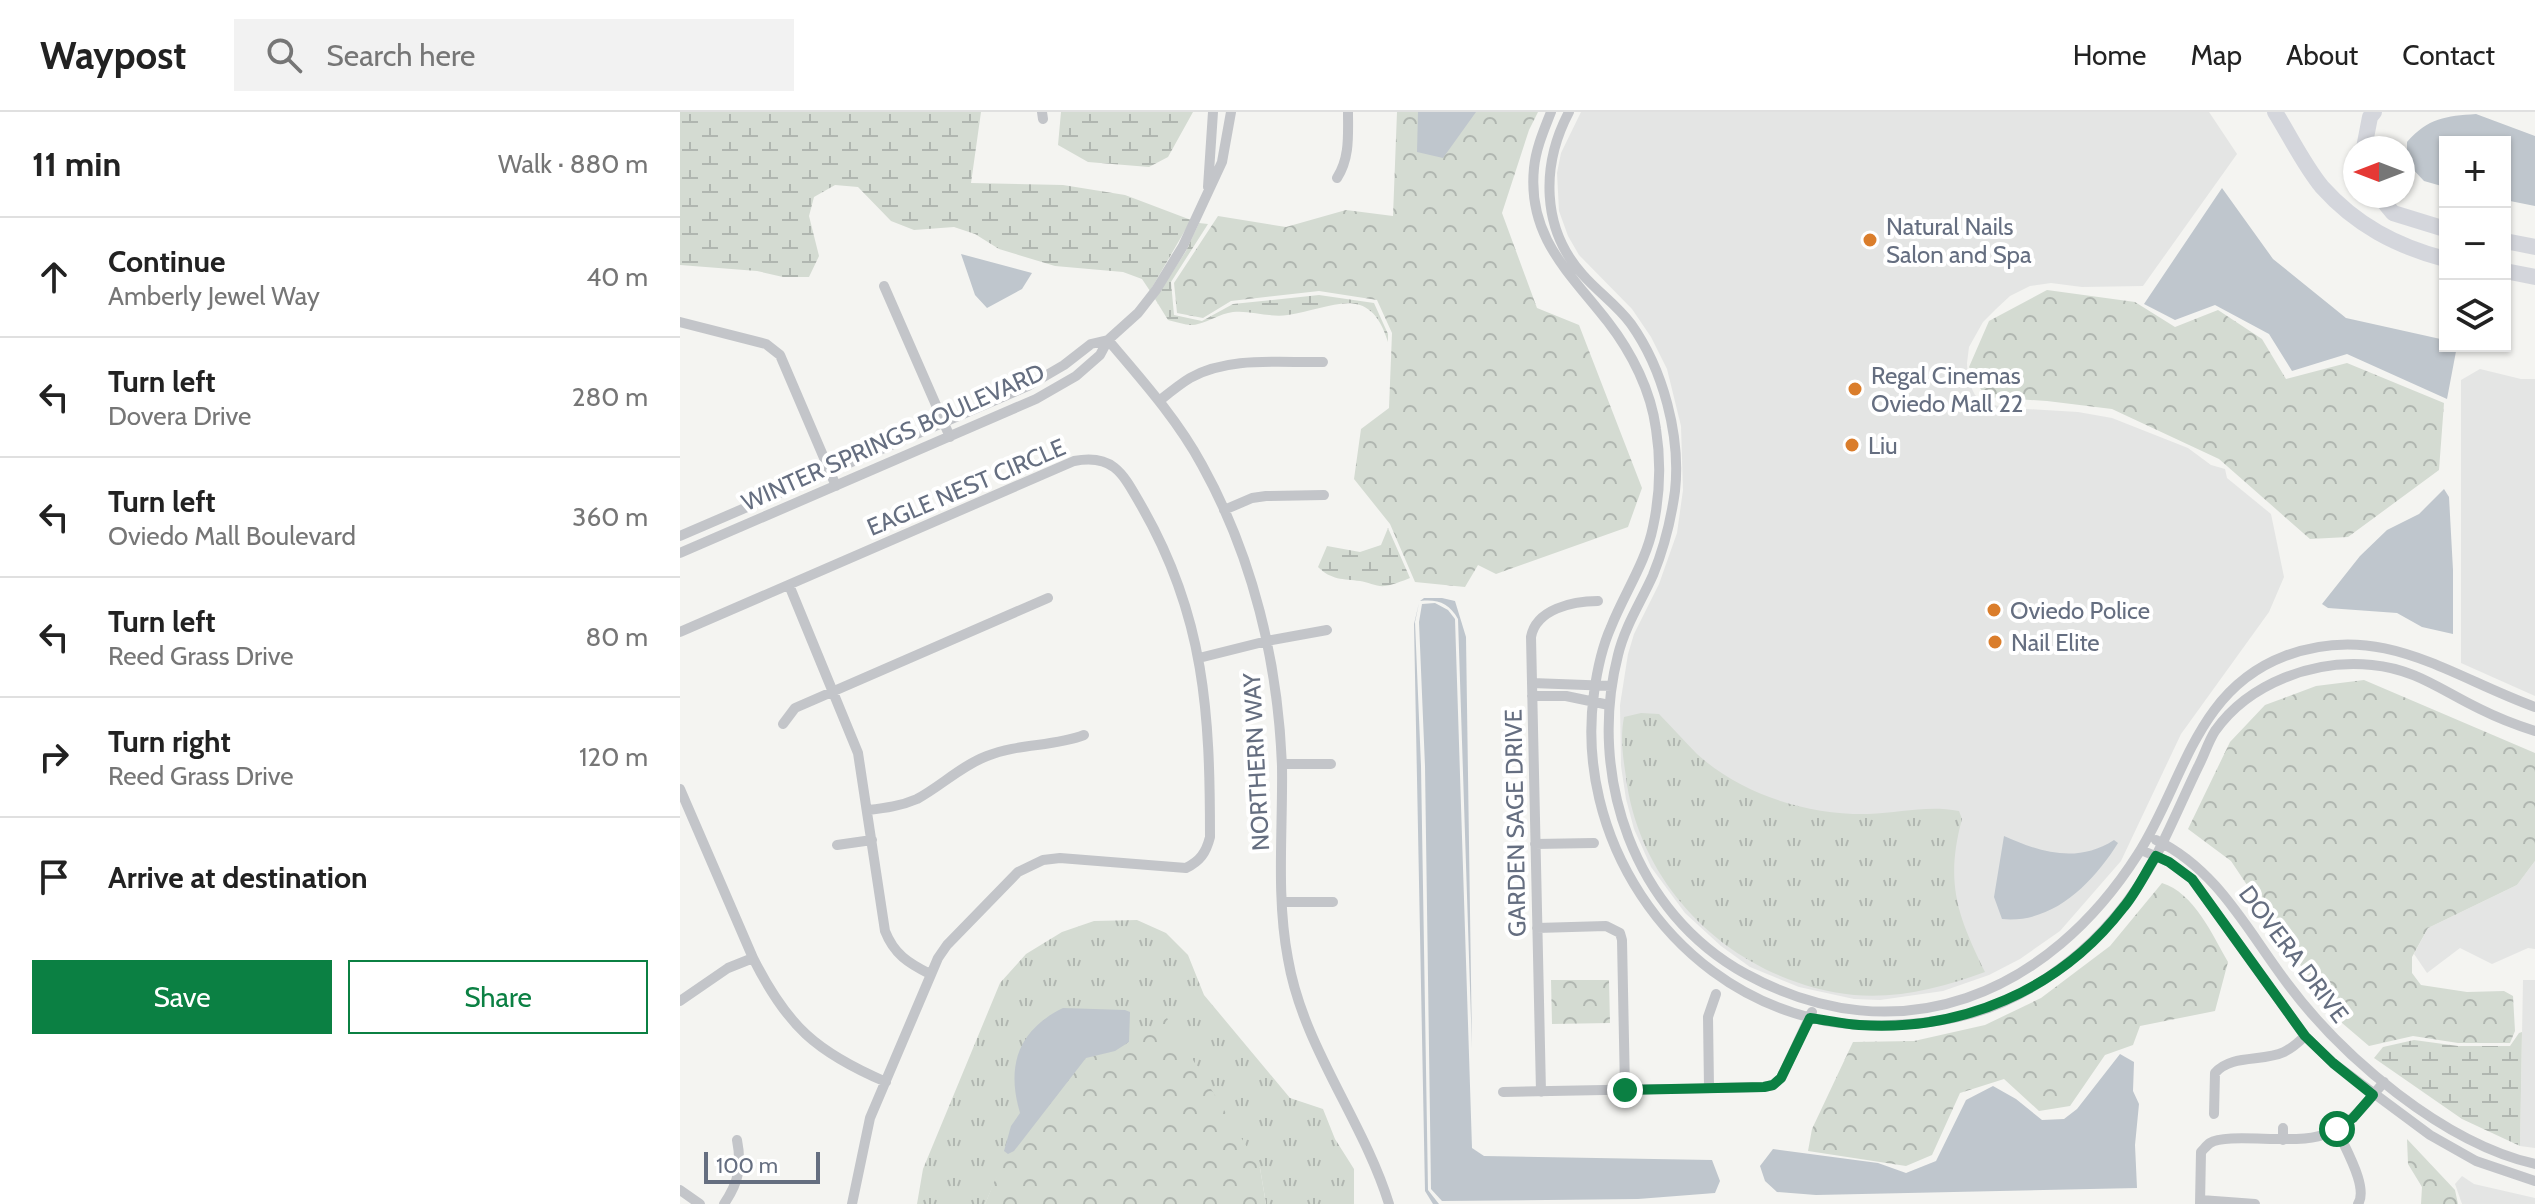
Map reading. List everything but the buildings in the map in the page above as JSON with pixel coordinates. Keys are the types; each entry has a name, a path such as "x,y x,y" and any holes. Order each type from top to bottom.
{"highway":[{"path":"2275,112 2321,185 2355,219 2409,249 2439,257"},
{"path":"2366,136 2374,112"},
{"path":"2389,208 2393,213 2439,227"},
{"path":"2511,242 2535,247"},
{"path":"2511,272 2535,277"}],"street":[{"name":"WINTER SPRINGS BOULEVARD","path":"1208,189 1213,112"},
{"name":"WINTER SPRINGS BOULEVARD","path":"680,553 1036,399 1076,376 1100,355 1108,340 1138,313 1183,246 1222,162 1231,112"},
{"path":"1337,178 1347,156 1348,112"},
{"path":"1551,112 1539,142 1533,170 1535,205 1542,233 1552,254 1628,351 1654,412 1659,446 1659,485 1653,530 1609,629 1595,687 1591,736 1598,793 1608,832 1640,896 1684,948 1710,970 1765,1002 1810,1018 1858,1025 1941,1021 1978,1012 2012,998 2053,975 2088,947 2124,908 2156,856 2216,731 2247,699 2279,679 2296,673 2339,665 2369,664 2396,669 2420,676 2477,708 2535,731"},
{"path":"1569,112 1553,149 1548,177 1550,205 1558,231 1582,274 1616,305 1635,329 1658,379 1674,443 1676,481 1671,520 1650,581 1628,623 1612,686 1607,735 1609,770 1634,856 1687,929 1709,950 1740,971 1780,992 1816,1004 1844,1010 1883,1012 1956,1002 2002,983 2045,958 2103,904 2141,850 2212,711 2231,691 2268,664 2289,654 2328,647 2378,645 2429,660 2463,678 2535,707"},
{"path":"884,286 950,437"},
{"path":"680,322 766,344 780,355 836,486"},
{"name":"WINTER SPRINGS BOULEVARD","path":"680,536 1028,386 1064,365 1091,344 1108,340"},
{"name":"NORTHERN WAY","path":"1108,340 1159,401 1202,464 1252,582 1273,673 1282,764 1282,902 1288,961 1307,1023 1373,1160 1389,1204"},
{"path":"1159,401 1191,377 1213,368 1236,364 1323,362"},
{"name":"EAGLE NEST CIRCLE","path":"680,632 1074,461 1097,459 1117,469 1125,478 1152,525 1176,581 1199,658 1207,712 1210,837 1202,857 1186,868 1060,858 1031,864 1018,872 947,945 930,974 870,1118 852,1204"},
{"path":"1224,510 1252,498 1324,495"},
{"path":"789,585 858,753 883,922 890,945 910,964 930,974"},
{"path":"783,724 795,708 1048,598"},
{"name":"GARDEN SAGE DRIVE","path":"1541,1092 1531,637 1540,617 1573,603 1598,601"},
{"path":"1199,658 1327,630"},
{"path":"2289,654 2296,673"},
{"path":"2268,664 2279,679"},
{"path":"1532,683 1612,686"},
{"path":"1566,696 1567,684"},
{"path":"1532,696 1566,696 1609,705"},
{"path":"868,810 899,806 918,798 963,768 994,753 1025,744 1065,743 1084,735"},
{"path":"1282,764 1331,764"},
{"path":"680,789 753,958 786,1013 829,1054 886,1082"},
{"name":"DOVERA DRIVE","path":"2148,836 2178,850 2200,868 2225,896 2315,1021 2346,1052 2439,1122 2510,1159 2535,1164"},
{"path":"837,845 872,840"},
{"path":"1535,844 1594,843"},
{"name":"DOVERA DRIVE","path":"2141,850 2169,862 2192,879 2305,1036 2333,1063 2430,1135 2476,1161 2535,1181"},
{"path":"1282,902 1333,902"},
{"path":"1537,928 1606,926 1620,933 1625,1090"},
{"path":"680,1001 728,968 753,958"},
{"path":"1709,1088 1708,1017 1716,994"},
{"path":"1503,1092 1773,1085 1787,1068 1816,1004"},
{"path":"2214,1114 2215,1073 2219,1068 2229,1063 2282,1053 2305,1036"},
{"path":"2255,1204 2200,1202 2201,1152 2211,1142 2321,1136 2353,1118 2384,1082"},
{"path":"2283,1128 2283,1140"},
{"path":"2337,1129 2362,1188 2362,1200 2358,1204"},
{"path":"724,1204 739,1177 741,1163 737,1140"},
{"path":"680,1190 700,1204"}],"shaded area":[{"path":"1418,112 1476,112 1443,158 1417,152"},
{"path":"1581,112 2209,112 2237,154 2143,286 2082,287 2051,283 2030,286 2010,296 1983,322 1969,347 1968,381 1975,395 1985,403 2112,418 2188,448 2211,465 2225,469 2227,478 2271,514 2284,577 2269,612 2181,734 2121,861 2060,931 2020,959 1989,975 1943,991 1880,1000 1854,999 1799,987 1750,967 1721,946 1685,913 1651,867 1634,829 1626,799 1621,766 1620,705 1634,634 1659,584 1677,533 1683,490 1681,426 1667,369 1651,337 1632,309 1579,255 1559,211 1557,173 1561,153"},
{"path":"2476,114 2535,136 2535,206 2511,201 2511,136 2439,136 2439,185 2424,181 2415,171 2413,136 2430,123 2447,117"},
{"path":"2222,188 2273,259 2346,318 2439,339 2439,352 2456,352 2447,399 2347,354 2292,371 2269,334 2215,305 2175,320 2144,304"},
{"path":"961,254 1032,273 1022,289 987,308 975,295"},
{"path":"2480,369 2521,379 2535,379 2535,696 2461,663 2461,380"},
{"path":"2444,489 2449,497 2453,634 2422,627 2397,613 2328,608 2322,604 2360,556 2387,530 2419,514"},
{"path":"1424,598 1455,601 1466,637 1472,1049 1458,619 1447,606 1420,601"},
{"path":"1419,603 1415,622 1421,766 1428,1190 1439,1204 1433,1204 1425,1191 1414,624"},
{"path":"1435,603 1448,610 1455,619 1472,1148 1484,1156 1712,1160 1720,1181 1715,1193 1638,1199 1442,1201 1431,1189 1425,766 1419,622 1422,604"},
{"path":"2004,836 2045,851 2072,854 2086,852 2114,840 2118,843 2084,886 2055,908 2021,919 2002,919 1994,897"},
{"path":"2535,861 2535,949 2528,948 2492,964 2460,948 2427,973 2414,954 2428,928 2517,885"},
{"path":"2523,980 2535,980 2535,1148 2520,1146"},
{"path":"1063,1008 1130,1012 1129,1042 1115,1051 1086,1058 1014,1151 1008,1154 1004,1151 1011,1126 1020,1113 1014,1080 1019,1051 1035,1027"},
{"path":"2120,1054 2134,1062 2133,1091 2139,1104 2135,1145 2137,1188 1816,1195 1777,1192 1765,1181 1760,1166 1773,1149 1878,1163 1906,1173 1936,1161 1966,1100 1993,1086 2016,1099 2042,1120 2064,1119 2077,1109"},
{"path":"2462,1176 2474,1184 2535,1198 2535,1204 2462,1204 2455,1184"}],"green space":[{"path":"680,112 981,112 971,183 1063,185 1125,195 1191,220 1150,291 1142,279 1123,272 1055,266 999,249 975,234 954,227 914,230 891,221 858,187 835,185 814,197 809,216 819,256 809,277 783,277 757,271 680,265"},
{"path":"1061,112 1193,112 1168,157 1149,167 1088,162 1058,145"},
{"path":"1397,112 1538,112 1529,130 1502,213 1537,308 1579,325 1642,488 1628,527 1496,574 1478,565 1465,587 1415,582 1390,524 1354,479 1361,429 1389,408 1392,333 1377,300 1319,291 1231,301 1203,318 1177,313 1174,283 1218,216 1286,227 1346,210 1393,216"},
{"path":"1199,223 1208,224 1171,282 1174,315 1202,321 1233,304 1319,295 1374,303 1388,334 1388,342 1371,311 1347,303 1281,316 1233,312 1195,325 1168,320 1155,299 1186,251"},
{"path":"2047,290 2135,302 2175,327 2218,310 2262,339 2286,379 2347,363 2444,403 2439,470 2348,537 2310,539 2219,459 2112,409 1985,397 1969,367 1989,321"},
{"path":"1388,528 1410,578 1379,586 1333,577 1318,567 1327,546 1360,552 1381,545"},
{"path":"2364,680 2535,753 2535,861 2517,885 2428,928 2412,957 2412,973 2421,985 2467,992 2504,991 2513,996 2515,1031 2510,1043 2458,1043 2413,1036 2369,1046 2335,1017 2231,861 2188,829 2230,742 2265,705 2316,686"},
{"path":"1641,713 1659,714 1697,754 1715,768 1734,781 1777,800 1845,813 1936,809 1959,811 1962,819 1954,861 1954,880 1967,933 1985,972 1921,991 1854,995 1812,987 1772,972 1735,951 1702,925 1674,894 1651,858 1635,819 1625,770 1622,732 1624,717"},
{"path":"2162,883 2193,905 2228,962 2215,1011 2140,1026 2133,1045 2105,1055 2070,1106 2039,1111 2004,1079 1960,1093 1932,1155 1906,1166 1808,1151 1812,1129 1853,1042 1914,1041 1985,1025 2041,998 2110,946"},
{"path":"1137,920 1166,933 1188,955 1204,995 1290,1098 1323,1109 1335,1139 1354,1169 1354,1204 1266,1204 1260,1168 1129,1042 1044,1114 1001,1168 985,1204 917,1204 923,1169 1000,983 1026,954 1062,932 1094,921"},
{"path":"1551,980 1609,980 1610,1023 1552,1024"},
{"path":"1167,1018 1260,1168 1266,1204 985,1204 1000,1168 1086,1058 1115,1051"},
{"path":"2522,1032 2520,1146 2462,1119 2374,1058 2383,1047 2414,1040 2458,1046 2510,1046"},
{"path":"2407,1139 2455,1190 2458,1204 2421,1204 2422,1187 2408,1164"}],"place":[{"name":"Natural Nails Salon and Spa","path":"1870,240"},
{"name":"Regal Cinemas Oviedo Mall 22","path":"1855,389"},
{"name":"Liu","path":"1852,445"},
{"name":"Oviedo Police","path":"1994,610"},
{"name":"Nail Elite","path":"1995,642"}],"route":[{"path":"1625,1090 1773,1085 1787,1068 1810,1018 1858,1025 1941,1021 1978,1012 2012,998 2053,975 2088,947 2124,908 2156,856 2192,879 2305,1036 2373,1095 2353,1118 2337,1129"}]}
